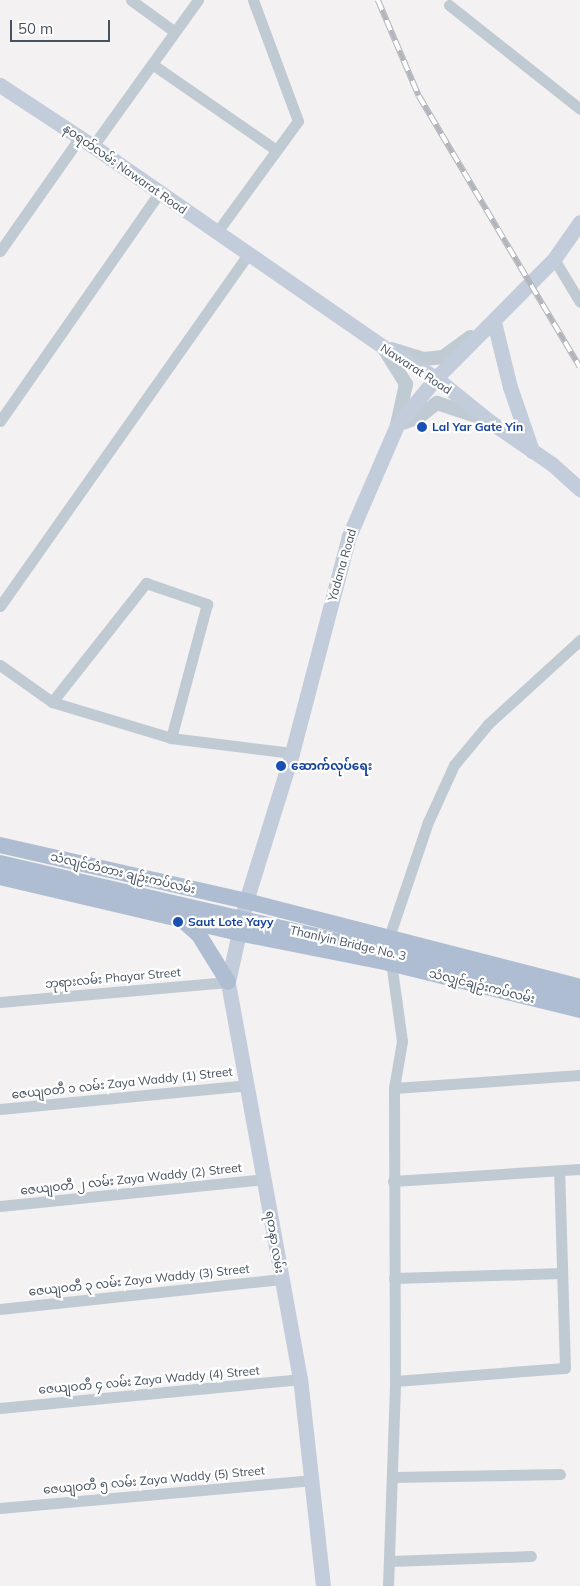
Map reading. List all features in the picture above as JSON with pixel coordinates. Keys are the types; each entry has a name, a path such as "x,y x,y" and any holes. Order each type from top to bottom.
{"main road":[{"name":"နဝရတ်လမ်း Nawarat Road","path":"0,86 94,146 248,254"},
{"path":"554,259 580,222"},
{"name":"Nawarat Road","path":"248,254 383,347 436,378 489,421 532,451 580,489"},
{"name":"Yadana Road","path":"246,901 292,753 349,536 397,425 436,378 494,322 554,259"},
{"path":"494,322 510,387 532,451"},
{"name":"သံလျင်တံတား ချဉ်းကပ်လမ်း","path":"0,845 246,901"},
{"name":"Thanlyin Bridge No. 3","path":"0,862 580,997"},
{"path":"0,877 238,933"},
{"name":"သံလျှင်ချဉ်းကပ်လမ်း","path":"246,901 388,940 580,987"},
{"name":"ရတနာ လမ်း","path":"246,901 228,982 300,1379 323,1586"},
{"path":"179,918 199,935 228,982"},
{"name":"သံလျှင်ချဉ်းကပ်လမ်း","path":"238,933 389,963 580,1010"}],"street":[{"path":"131,0 176,32"},
{"path":"94,146 198,0"},
{"path":"217,232 298,121 253,0"},
{"path":"448,5 580,109"},
{"path":"152,64 276,150"},
{"path":"0,251 80,137"},
{"path":"0,421 159,193"},
{"path":"0,606 248,254"},
{"path":"554,259 580,302"},
{"path":"383,347 424,359 443,357 494,322"},
{"path":"383,347 406,384 397,425"},
{"path":"397,425 418,417 437,403 489,421"},
{"path":"52,702 146,583 207,604 171,738"},
{"path":"388,1586 396,1381 393,1181 394,1088 402,1041 389,963 388,940 428,822 454,765 488,724 580,640"},
{"path":"0,665 52,702 171,738 292,753"},
{"name":"ဘုရားလမ်း Phayar Street","path":"0,1002 228,982"},
{"path":"394,1088 580,1075"},
{"name":"ဇေယျဝတီ ၁ လမ်း Zaya Waddy (1) Street","path":"0,1109 247,1084"},
{"path":"393,1181 580,1169"},
{"path":"396,1381 564,1368 559,1171"},
{"name":"ဇေယျဝတီ ၂ လမ်း Zaya Waddy (2) Street","path":"0,1206 265,1179"},
{"path":"394,1278 562,1273"},
{"name":"ဇေယျဝတီ ၃ လမ်း Zaya Waddy (3) Street","path":"0,1309 281,1279"},
{"name":"ဇေယျဝတီ ၄ လမ်း Zaya Waddy (4) Street","path":"0,1408 300,1379"},
{"path":"392,1477 560,1474"},
{"name":"ဇေယျဝတီ ၅ လမ်း Zaya Waddy (5) Street","path":"0,1508 311,1480"},
{"path":"390,1560 531,1556"}],"railway":[{"path":"378,0 419,96 580,367"}],"place":[{"name":"Lal Yar Gate Yin","path":"422,427"},
{"name":"ဆောက်လုပ်ရေး","path":"281,766"},
{"name":"Saut Lote Yayy","path":"178,922"}]}
